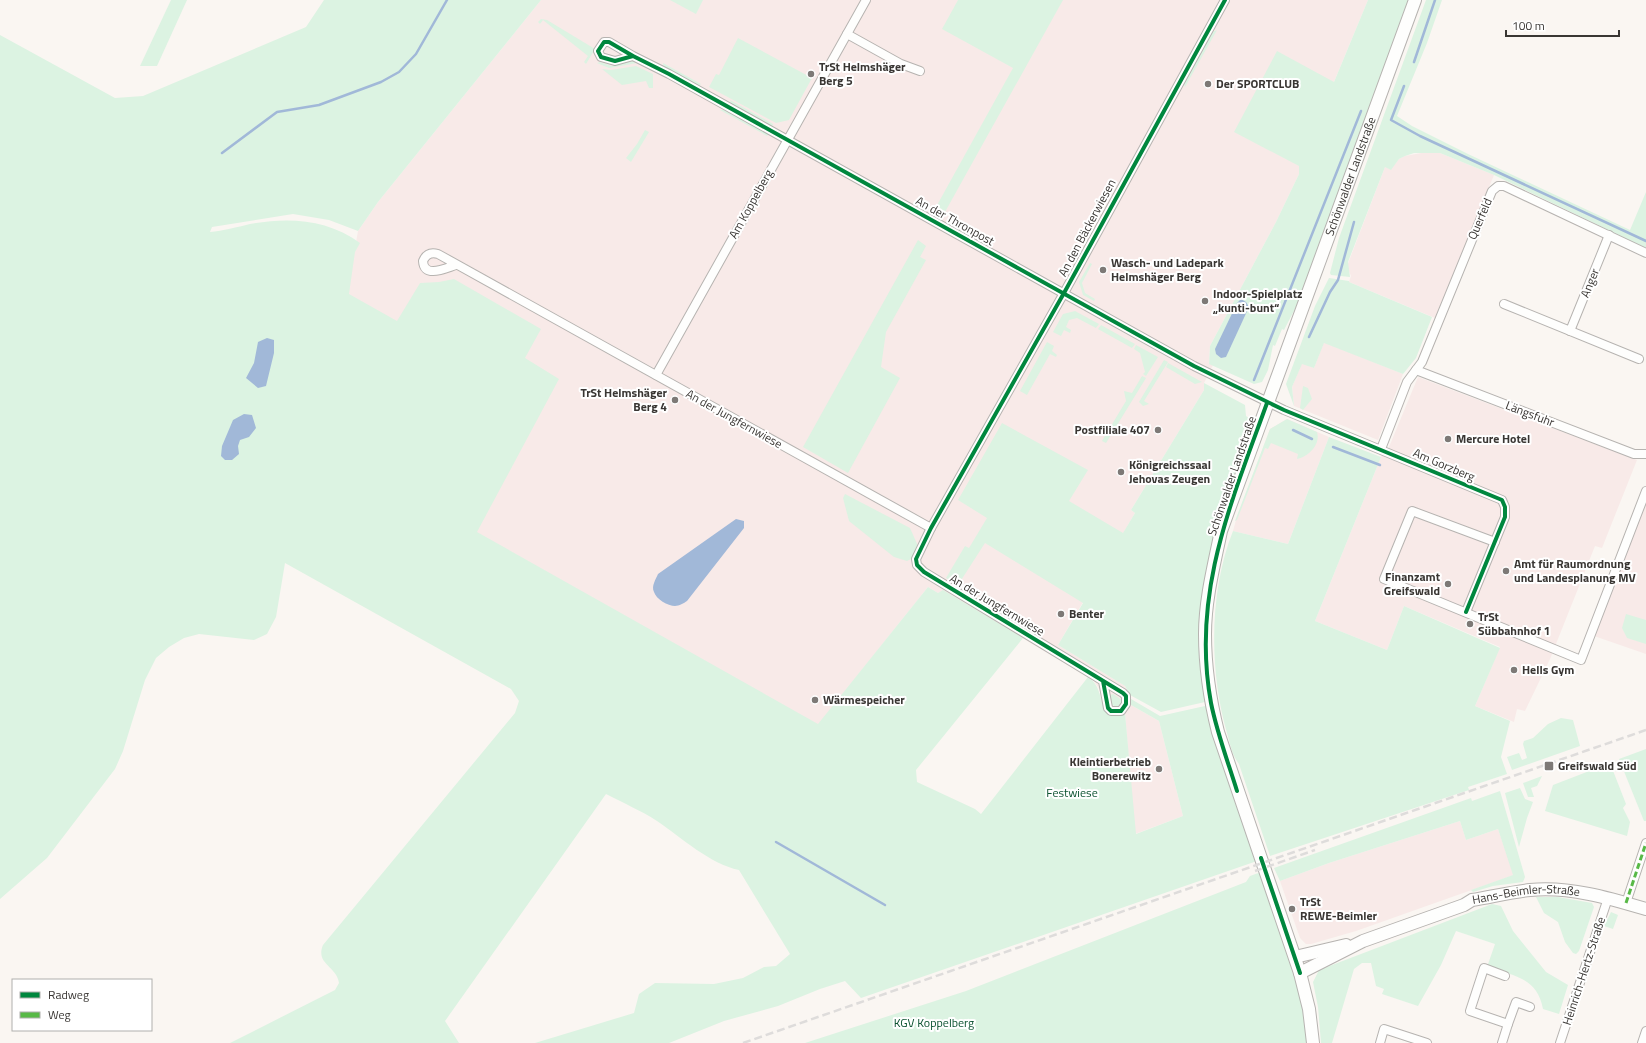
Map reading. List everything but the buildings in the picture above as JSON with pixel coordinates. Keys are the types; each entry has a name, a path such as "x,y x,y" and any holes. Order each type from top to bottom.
{"main road":[{"name":"Schönwalder Landstraße","path":"1313,1043 1309,1009 1300,973 1218,732 1211,703 1206,649 1207,608 1221,531 1415,0"},
{"name":"Hans-Beimler-Straße","path":"1295,957 1363,941 1464,905 1472,900 1513,893 1553,890 1608,898 1646,909"},
{"name":"Hans-Beimler-Straße","path":"1300,973 1363,941"}],"street":[{"name":"Am Koppelberg","path":"656,375 866,0"},
{"name":"An den Bäckerwiesen","path":"931,528 1064,293 1225,0"},
{"path":"847,34 901,64 920,71"},
{"name":"An der Thronpost","path":"633,56 701,91 1194,366 1267,403"},
{"name":"Querfeld","path":"1416,370 1422,362 1492,191 1498,186 1504,186 1646,253"},
{"name":"Anger","path":"1570,331 1609,235"},
{"name":"An der Jungfernwiese","path":"456,265 931,528 917,554 917,565 920,569 1103,681"},
{"path":"1504,304 1639,359"},
{"path":"1381,449 1407,382 1416,370"},
{"name":"Längsfuhr","path":"1416,370 1634,454 1646,454"},
{"name":"Am Gorzberg","path":"1267,403 1502,500 1505,507 1505,517 1466,612"},
{"path":"1494,542 1412,511 1384,579 1581,660 1646,492"},
{"path":"1626,903 1646,843"},
{"name":"Heinrich-Hertz-Straße","path":"1560,1043 1608,898"},
{"path":"1505,976 1484,968 1470,1011 1508,1024"},
{"path":"1502,1043 1516,1002 1530,1007"},
{"path":"1380,1043 1384,1029 1426,1043"},
{"path":"1642,1043 1646,1031"}],"shaded area":[{"path":"541,0 1368,0 1299,166 1299,174 1276,222 1210,346 1209,363 1213,365 1204,383 1204,390 1131,510 1135,513 1058,645 1125,686 1130,695 1131,705 1159,721 1183,816 1135,834 1125,713 1118,715 1107,712 1104,709 1100,690 1093,680 943,591 938,593 928,587 818,725 321,445 358,231 378,202"},
{"path":"1427,152 1440,153 1494,175 1435,318 1349,282 1351,276 1347,266 1385,167 1391,169 1399,159 1405,156"},
{"path":"1324,342 1403,374 1378,440 1294,406 1292,387 1302,363 1314,368"},
{"path":"1418,377 1637,460 1602,548 1595,546 1550,659 1525,711 1517,709 1514,722 1475,706 1500,647 1404,606 1387,650 1315,621 1381,457 1389,447"},
{"path":"1287,419 1329,437 1288,544 1233,531 1270,429"},
{"path":"1646,502 1646,654 1594,636"},
{"path":"1460,821 1466,840 1498,829 1514,875 1356,931 1311,944 1306,944 1300,938 1280,881 1329,863"}],"green space":[{"path":"171,0 187,0 157,66 140,66"},
{"name":"Festwiese","path":"324,0 541,0 378,202 358,231 329,220 293,214 212,227 210,232 250,224 279,221 307,222 321,225 347,235 360,243 355,252 349,294 397,321 420,283 439,282 454,279 541,329 525,358 559,379 477,532 818,724 928,587 938,593 943,590 1023,638 916,770 917,782 975,809 981,814 1088,677 1094,682 1098,689 1102,703 1109,713 1115,715 1125,713 1136,834 1183,816 1159,721 1131,705 1131,699 1160,716 1205,706 1208,707 1257,861 861,998 845,981 820,989 778,1006 724,1021 669,1043 535,1043 634,1013 639,994 655,983 714,984 743,978 764,967 776,966 790,954 739,870 717,862 696,850 651,817 606,794 445,1021 459,1043 230,1043 335,990 339,983 335,973 322,957 321,951 323,945 515,713 519,701 511,689 285,563 276,617 267,634 254,640 199,634 184,638 169,647 156,658 145,680 123,751 115,769 47,858 0,899 0,35 115,98 143,96 306,27"},
{"path":"670,0 703,0 696,14"},
{"path":"958,0 1063,0 945,212 936,207 1013,68 942,29"},
{"path":"1368,0 1411,0 1317,256 1296,307 1284,330 1282,329 1275,346 1273,345 1268,370 1262,382 1254,384 1209,364 1210,346 1276,222 1299,174 1299,166 1234,132 1277,51 1334,82"},
{"path":"1426,0 1442,0 1427,43 1397,116 1412,126 1468,154 1630,230 1646,192 1646,248 1494,175 1440,153 1414,153 1399,159 1391,170 1385,167 1348,262 1350,277 1331,275 1330,273 1339,238"},
{"path":"541,19 547,20 595,49 586,64 584,62 588,56 543,20 540,24 538,22"},
{"path":"1217,30 1185,87 1184,84 1212,32"},
{"path":"738,38 812,78 789,120 776,123 709,87 716,74 719,75"},
{"path":"635,60 649,67 650,70 637,63 609,68 597,63 600,62 612,66"},
{"path":"663,63 701,84 698,86 664,67"},
{"path":"636,66 653,74 653,88 649,88 646,81 622,85 602,69 611,70"},
{"path":"730,100 773,124 772,127 731,104"},
{"path":"720,110 725,110 769,133 767,136"},
{"path":"645,130 649,132 631,162 626,158 637,144"},
{"path":"918,240 926,246 920,257 926,260 886,332 881,367 900,378 848,473 803,447"},
{"path":"1090,263 1092,264 1082,283 1085,293 1095,299 1094,301 1083,295 1079,282"},
{"path":"1329,278 1349,281 1432,317 1416,358 1403,374 1324,343 1314,368 1302,364 1292,387 1294,406 1286,384 1315,306"},
{"path":"1075,311 1099,324 1096,328 1077,318 1069,320 1066,327 1071,330 1070,333 1064,330 1061,336 1053,332 1063,314"},
{"path":"1101,325 1135,344 1132,348 1098,329"},
{"path":"1047,342 1054,346 1052,351 1057,355 1056,357 1050,354 1027,395 1020,391"},
{"path":"1136,345 1158,357 1146,376 1143,374 1145,372 1140,353 1134,349"},
{"path":"1164,360 1168,362 1144,401 1149,404 1143,406 1139,402"},
{"path":"1168,363 1202,382 1195,384 1166,367"},
{"path":"1142,376 1146,378 1106,443 1102,441 1126,401 1124,391 1132,393"},
{"path":"1204,383 1245,405 1246,416 1254,422 1223,506 1213,547 1207,700 1205,702 1161,712 1130,695 1125,686 1058,645 1083,603 985,543 958,585 946,578 965,546 969,548 987,518 958,500 1002,423 1088,470 1069,501 1123,533 1135,513 1131,510 1204,390"},
{"path":"1303,386 1308,388 1312,399 1303,410 1300,408"},
{"path":"1287,419 1317,432 1318,437 1313,450 1305,456 1297,459 1298,454 1271,443 1268,449 1265,448 1237,520 1235,521 1270,429"},
{"path":"1329,437 1381,457 1315,621 1387,650 1404,606 1500,648 1475,706 1510,721 1501,757 1507,774 1468,787 1469,790 1270,856 1239,764 1232,749 1221,709 1217,684 1214,631 1219,579 1225,554 1233,531 1288,544"},
{"path":"845,494 910,528 918,546 911,559 907,561 894,557 849,521 843,498"},
{"path":"1626,614 1646,620 1646,644 1627,638 1622,628"},
{"path":"1113,694 1122,700 1119,706 1116,707 1111,704 1110,695"},
{"path":"1561,718 1573,720 1580,746 1512,770 1507,757 1519,753 1522,760 1527,758 1523,744 1524,741 1533,738 1548,724"},
{"path":"1646,749 1646,821 1644,821 1619,759"},
{"path":"1610,763 1626,804 1623,808 1630,822 1627,836 1545,811 1553,785"},
{"path":"1542,776 1537,786 1531,788 1534,797 1528,797 1523,783"},
{"path":"1520,788 1525,799 1533,802 1519,847 1505,793"},
{"path":"1500,791 1525,877 1523,882 1493,886 1473,892 1471,890 1513,875 1498,829 1466,840 1460,821 1329,863 1280,881 1274,868 1471,798 1472,801"},
{"name":"KGV Koppelberg","path":"1261,872 1295,980 1300,987 1308,1043 805,1043 966,991 1246,882 1250,876"},
{"path":"1536,897 1558,897 1592,903 1594,907 1579,951 1576,954 1573,953 1565,942 1558,922 1544,913"},
{"path":"1492,904 1501,906 1513,931 1546,972 1568,985 1559,1014 1543,1009 1536,990 1523,979 1487,967 1495,944 1456,931 1441,965 1418,1006 1382,994 1384,989 1376,986 1371,963 1362,963 1354,969 1332,1043 1321,1043 1318,1007 1313,982 1319,970"},
{"path":"1611,912 1618,915 1613,929 1604,926"}],"water":[{"path":"1241,299 1246,302 1249,307 1226,357 1221,358 1216,354 1215,349 1237,303"},
{"path":"267,338 274,340 274,353 266,386 258,388 246,378 254,363 258,342"},
{"path":"244,414 252,415 256,428 249,437 240,440 238,446 239,454 232,460 225,460 221,456 222,446 233,420"},
{"path":"736,519 744,521 744,528 687,601 678,606 672,606 663,602 655,595 653,587 658,574"}],"waterway":[{"path":"222,153 277,112 319,105 381,82 399,72 416,54 447,0"},
{"path":"1414,62 1435,0"},
{"path":"1404,86 1391,120 1420,136 1646,241"},
{"path":"1254,380 1361,111"},
{"path":"1309,337 1330,292 1338,280 1354,222"},
{"path":"1293,430 1312,439"},
{"path":"1333,447 1380,465"},
{"path":"776,842 885,905"}],"railway":[{"path":"743,1043 1646,730"},
{"path":"1255,871 1315,850"}],"marked path":[{"path":"1626,903 1646,843"}],"cycle path":[{"path":"1103,681 1108,708 1111,711 1121,711 1126,704 1126,696 1123,693 924,572 917,565 916,559 931,528 1064,293 1225,0"},
{"path":"633,56 609,42 604,42 598,51 601,57 615,61 633,56 669,74 1194,366 1284,410 1502,500 1505,507 1505,517 1466,612"},
{"path":"1237,791 1213,714 1206,663 1206,624 1210,587 1228,513 1267,403"},
{"path":"1261,858 1300,973"}],"place":[{"name":"TrSt Helmshäger Berg 5","path":"811,74"},
{"name":"Der SPORTCLUB","path":"1208,84"},
{"name":"Wasch- und Ladepark Helmshäger Berg","path":"1103,270"},
{"name":"Indoor-Spielplatz „kunti-bunt“","path":"1205,301"},
{"name":"TrSt Helmshäger Berg 4","path":"675,400"},
{"name":"Postfiliale 407","path":"1158,430"},
{"name":"Mercure Hotel","path":"1448,439"},
{"name":"Königreichssaal Jehovas Zeugen","path":"1121,472"},
{"name":"Amt für Raumordnung und Landesplanung MV","path":"1506,571"},
{"name":"Finanzamt Greifswald","path":"1448,584"},
{"name":"Benter","path":"1061,614"},
{"name":"TrSt Sübbahnhof 1","path":"1470,624"},
{"name":"Hells Gym","path":"1514,670"},
{"name":"Wärmespeicher","path":"815,700"},
{"name":"Greifswald Süd","path":"1549,766"},
{"name":"Kleintierbetrieb Bonerewitz","path":"1159,769"},
{"name":"TrSt REWE-Beimler","path":"1292,909"}]}
